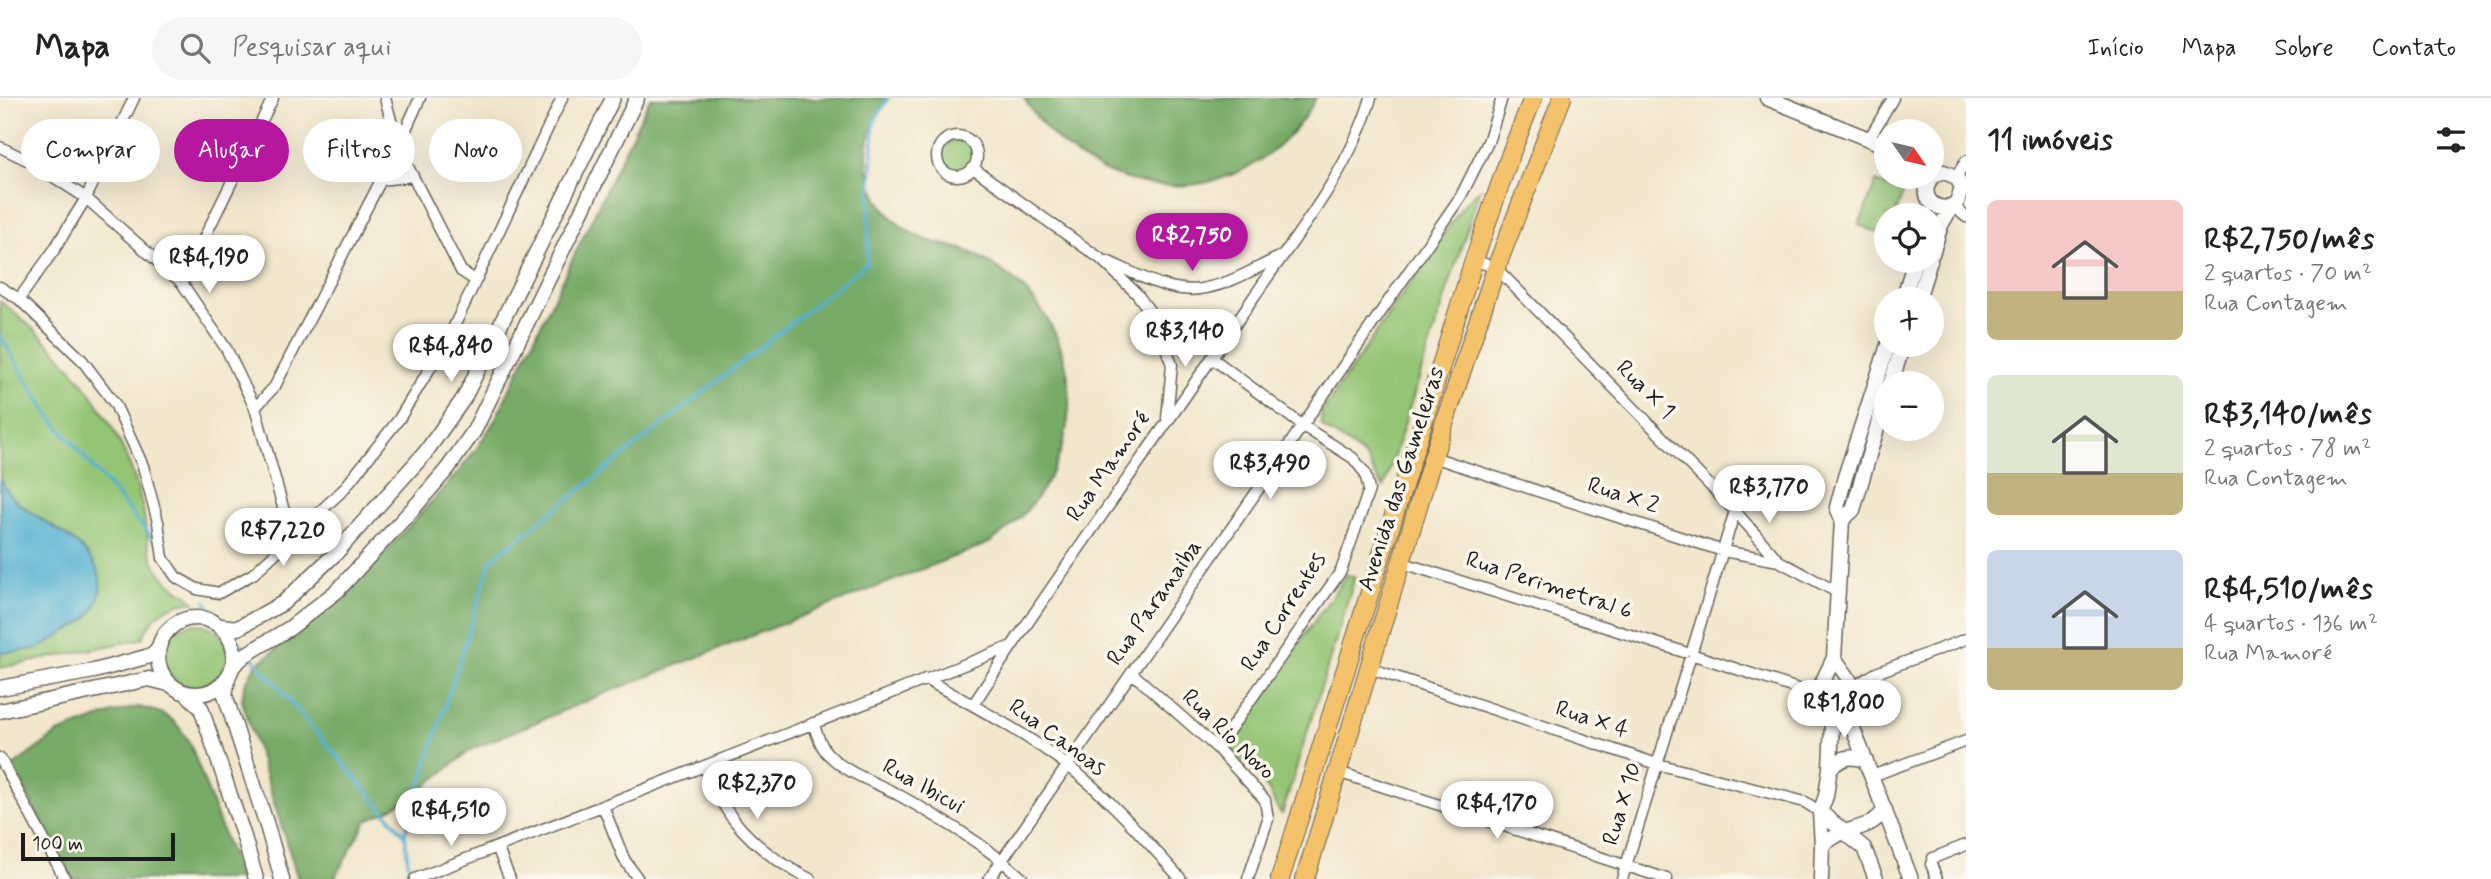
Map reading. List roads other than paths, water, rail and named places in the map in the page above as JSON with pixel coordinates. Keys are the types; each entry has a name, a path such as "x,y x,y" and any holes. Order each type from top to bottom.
{"main road":[{"name":"Avenida das Gameleiras","path":"1280,879 1474,260 1533,98"},
{"name":"Avenida das Gameleiras","path":"1305,879 1433,457 1496,268 1562,98"},
{"path":"1355,635 1356,659 1359,664 1370,668"}],"street":[{"path":"19,299 86,198 134,98"},
{"path":"182,283 273,98"},
{"path":"385,98 391,119"},
{"path":"411,119 420,98"},
{"path":"0,287 19,299 82,359 115,404 143,466 158,522 163,558 176,577 197,589 219,593 253,574 292,539 343,489 399,419 449,337 562,98"},
{"path":"220,626 238,628 283,603 335,554 425,453 464,398 613,98"},
{"path":"187,694 207,693 219,687 245,655 298,622 337,591 448,468 474,431 636,98"},
{"name":"Rua Mamoré","path":"974,705 1336,175 1365,118 1371,98"},
{"name":"Rua Paranaiba","path":"989,879 1461,196 1488,142 1503,98"},
{"path":"1869,139 1893,98"},
{"path":"1775,99 1874,141"},
{"path":"0,147 31,162 86,198 182,283 227,350 256,408 292,539"},
{"path":"1944,220 1960,198 1966,161"},
{"path":"973,168 1101,259 1137,295 1156,320 1172,365 1166,421"},
{"path":"1944,172 1961,187"},
{"path":"415,180 461,271 475,280"},
{"path":"256,408 275,386 380,182"},
{"path":"1930,189 1936,206 1952,206"},
{"path":"1952,206 1966,217"},
{"path":"1101,259 1148,280 1176,288 1204,289 1239,277 1282,256"},
{"name":"Rua X 1","path":"1474,260 1496,268 1735,511 1779,561"},
{"path":"1137,295 1148,280"},
{"path":"1821,879 1820,812 1826,796 1830,768 1833,701 1828,700 1821,691 1821,682 1834,658 1842,520 1837,507 1884,357"},
{"name":"Rua Correntes","path":"1212,358 1303,426 1353,458 1365,473 1369,490 1340,571 1217,748"},
{"path":"1842,520 1853,510 1874,438"},
{"name":"Rua X 2","path":"1433,457 1723,551 1779,561 1837,592"},
{"name":"Rua X 10","path":"1622,879 1735,511"},
{"name":"Rua Perimetral 6","path":"1400,562 1807,692 1821,691"},
{"path":"169,684 161,673 158,660 164,634 174,625 195,618 209,620 220,626 229,636 235,652 225,695 282,879"},
{"path":"1826,674 1835,671 1847,679 1876,673 1966,639"},
{"path":"415,879 1012,646"},
{"path":"0,688 94,671 146,657 159,647"},
{"path":"1834,658 1847,679 1849,693 1842,700 1911,879"},
{"name":"Rua X 4","path":"1370,668 1657,764 1805,802 1820,812"},
{"name":"Rua Rio Novo","path":"1132,673 1217,748 1265,800 1268,819 1248,879"},
{"path":"0,711 149,679 169,684 187,694 201,708 256,879"},
{"name":"Rua Canoas","path":"925,679 974,705 1068,766 1130,822 1181,879"},
{"name":"Rua Ibicui","path":"813,723 827,754 846,770 870,779 938,817 1002,860 1023,879"},
{"path":"1872,776 1966,741"},
{"path":"1830,768 1850,756 1866,761"},
{"path":"0,758 65,879"},
{"path":"704,766 732,818 763,850 810,879"},
{"path":"1338,772 1667,879"},
{"path":"1805,802 1826,796"},
{"path":"603,806 624,859 638,879"},
{"path":"1822,845 1845,831 1872,824 1885,810"},
{"path":"1820,812 1864,848 1876,879"},
{"path":"1937,879 1931,864 1933,858 1966,845"},
{"path":"497,847 510,879"}],"water":[{"path":"0,479 12,497 88,555 97,569 101,586 93,611 79,624 42,647 0,653"}],"waterway":[{"path":"409,873 405,834 491,560 867,263 874,122 888,98"},
{"path":"0,336 48,414 154,540"},
{"path":"171,561 181,573"},
{"path":"205,601 218,617"},
{"path":"237,640 245,649"},
{"path":"253,658 404,834"}]}
